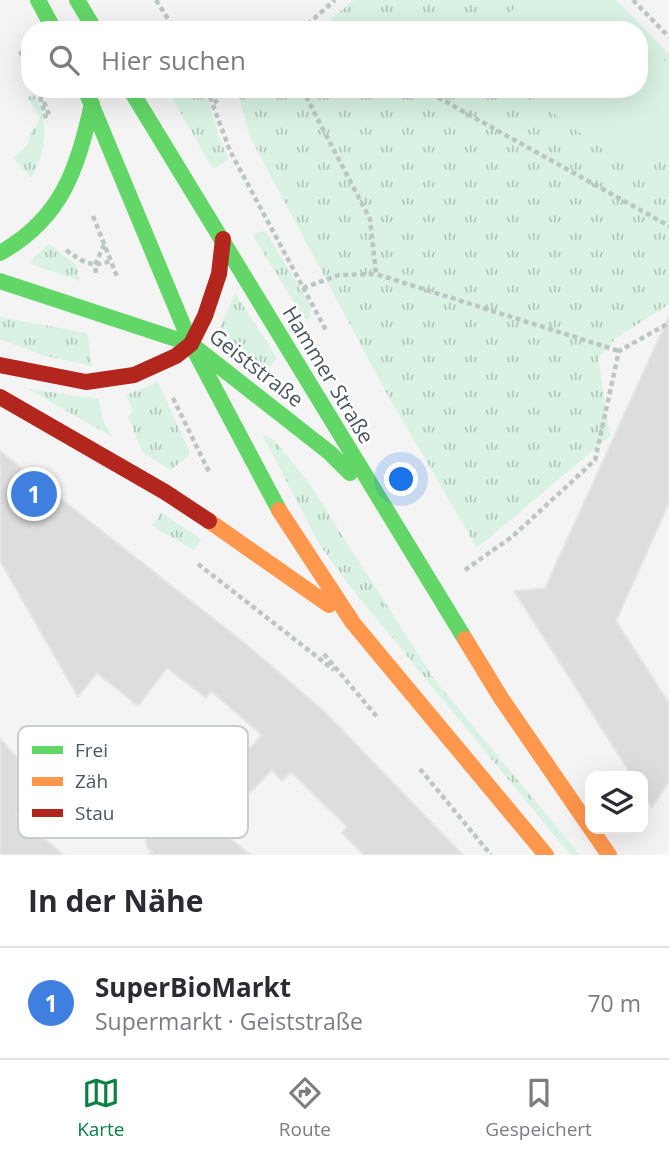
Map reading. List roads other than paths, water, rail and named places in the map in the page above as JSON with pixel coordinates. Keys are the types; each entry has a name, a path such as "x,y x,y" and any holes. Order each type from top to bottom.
{"main road":[{"path":"38,0 49,21"},
{"path":"77,0 90,21"},
{"path":"0,253 38,229 58,206 74,172 88,98"},
{"path":"88,98 191,344 291,532 353,623 546,855"},
{"name":"Hammer Straße","path":"136,98 501,698 609,855"},
{"path":"0,365 86,382 110,380 157,366 191,344 219,274 223,239"},
{"name":"Geiststraße","path":"0,281 191,344 330,453 381,504"},
{"path":"0,397 165,492 254,551 353,623"}],"place":[{"name":"SuperBioMarkt","path":"34,494"}]}
